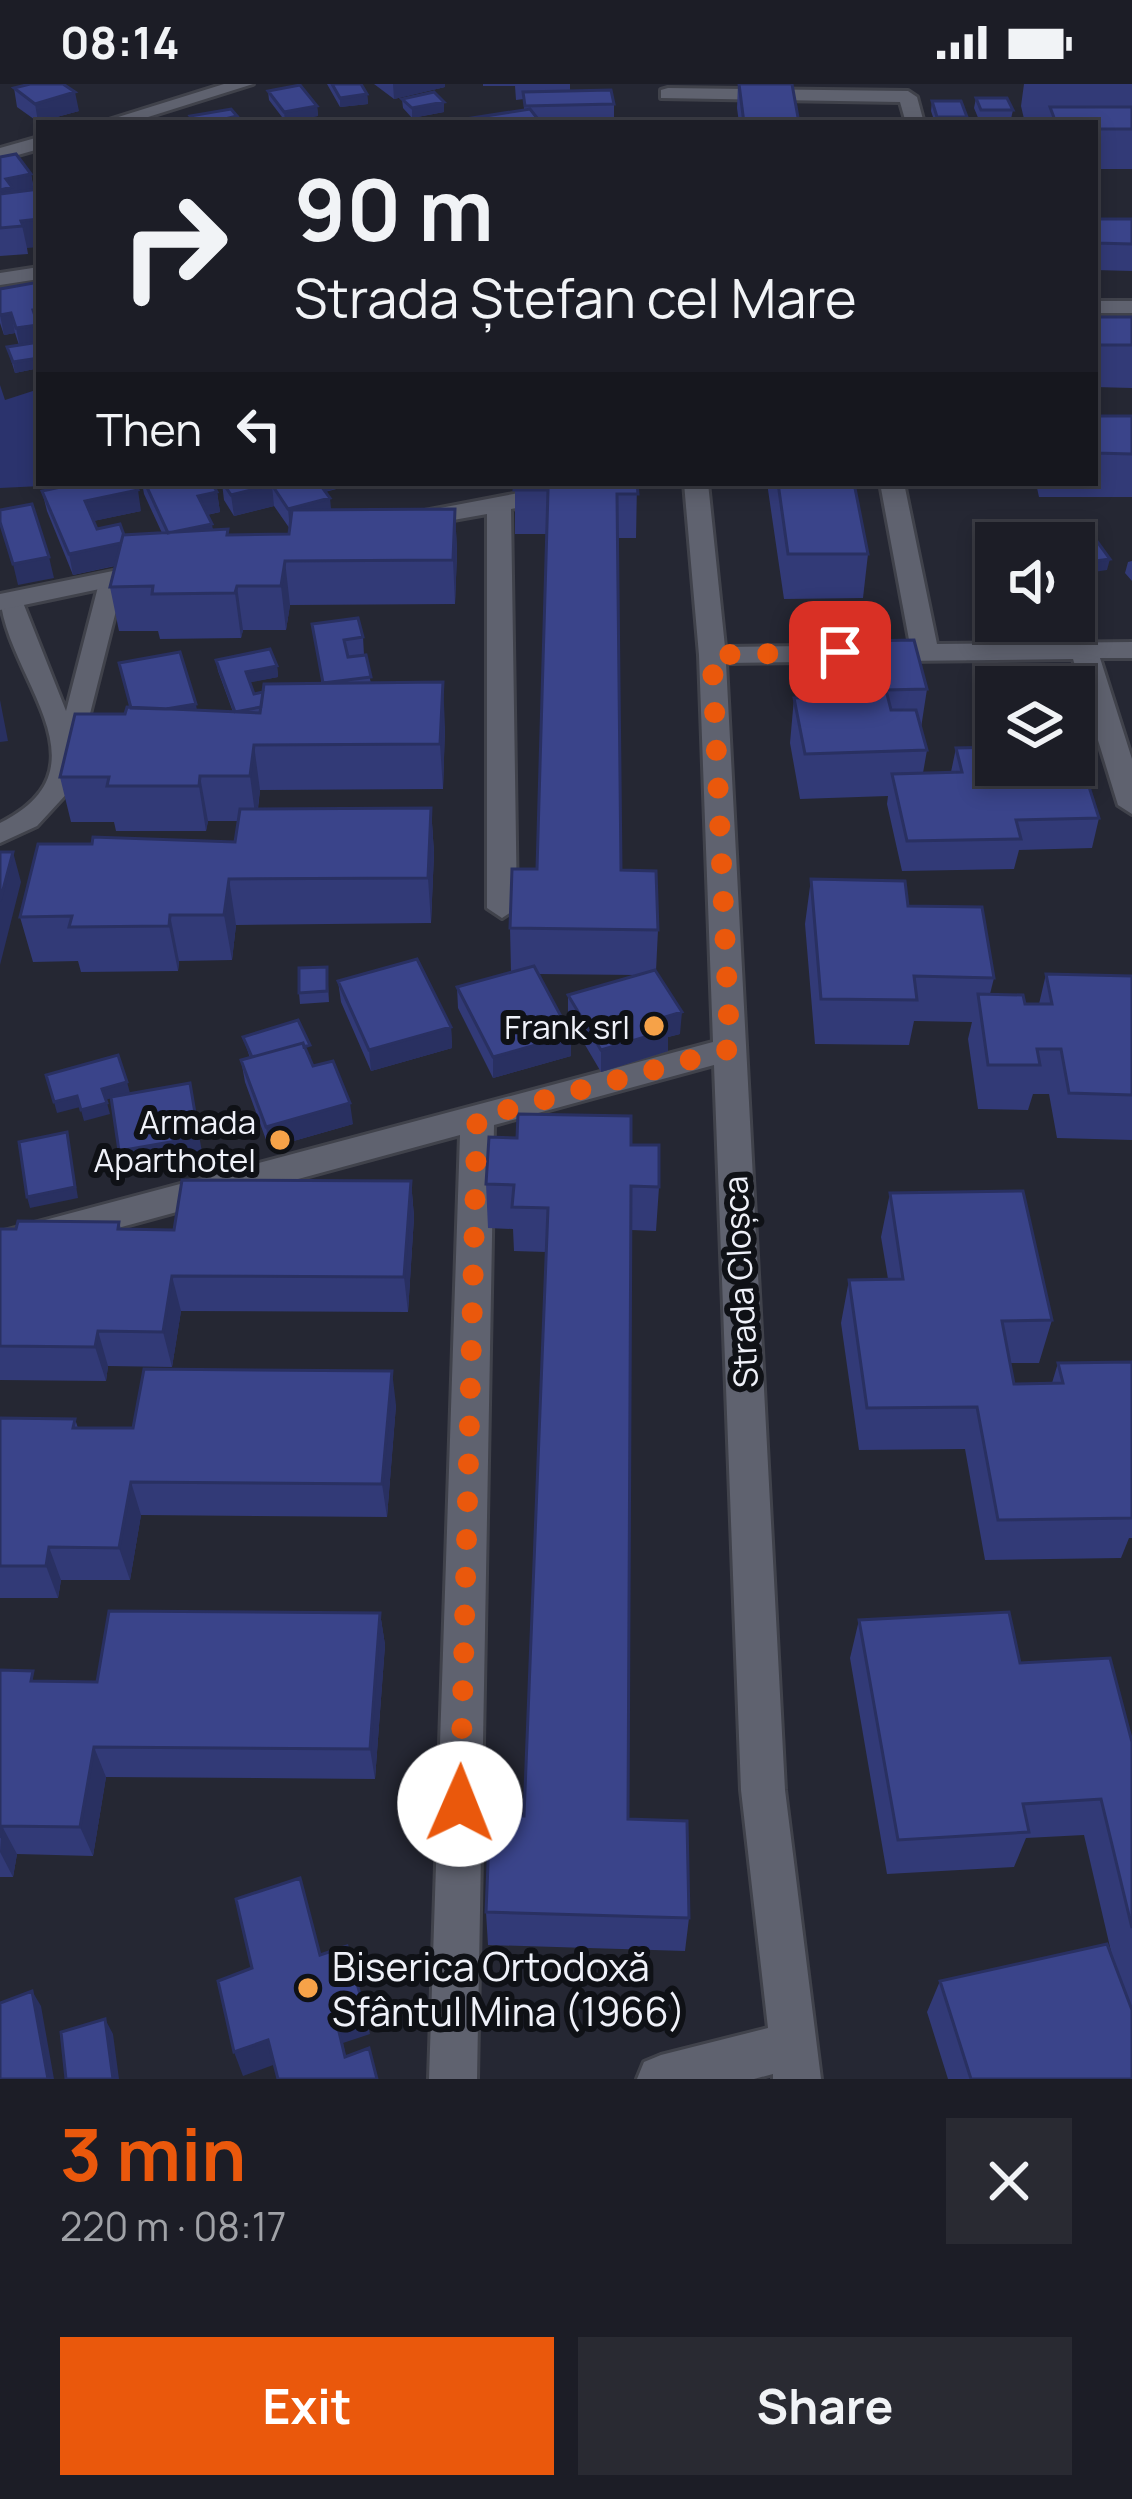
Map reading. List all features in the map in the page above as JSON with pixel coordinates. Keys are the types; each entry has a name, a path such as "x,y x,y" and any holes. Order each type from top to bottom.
{"street":[{"path":"118,120 244,84"},
{"path":"669,120 668,89 908,97 915,120"},
{"path":"0,154 36,144"},
{"path":"0,279 36,273"},
{"path":"1098,307 1132,307"},
{"path":"386,525 593,486"},
{"name":"Strada Cloșca","path":"697,486 712,655 763,1790 794,2063"},
{"path":"893,486 926,651"},
{"path":"499,503 502,908"},
{"path":"5,601 181,566"},
{"path":"1084,650 1132,805"},
{"path":"712,655 1132,650"},
{"path":"0,1246 730,1049"},
{"path":"453,2079 477,1118"},
{"path":"661,2079 794,2063"}],"lane":[{"path":"0,834 28,820 58,789 112,579"},
{"path":"5,601 68,747"}],"shaded area":[{"path":"0,385 5,400 36,390 36,486 42,486 0,488"}],"building":[{"path":"63,84 75,92 35,104 14,88"},
{"path":"332,84 361,84 367,94 340,98"},
{"path":"739,84 792,84 798,120 744,120"},
{"path":"300,85 317,106 284,112 268,91"},
{"path":"611,90 614,104 525,106 523,92"},
{"path":"434,92 444,102 412,108 402,99"},
{"path":"976,98 1007,98 1013,110 981,110"},
{"path":"932,101 961,101 967,117 937,117"},
{"path":"1050,107 1132,107 1132,129 1098,129 1098,120 1055,120"},
{"path":"231,109 237,116 193,120 190,116"},
{"path":"530,109 539,120 459,120"},
{"path":"16,154 31,174 6,179 12,187 0,190 0,157"},
{"path":"36,189 36,219 0,228 0,194"},
{"path":"1098,219 1132,219 1132,244 1098,243"},
{"path":"36,283 36,325 16,328 11,313 0,315 0,289"},
{"path":"1098,317 1132,317 1132,345 1098,345"},
{"path":"36,342 36,358 13,362 7,347"},
{"path":"1098,416 1132,416 1132,454 1098,453"},
{"path":"65,486 136,486 138,490 85,501 97,529 120,524 124,535 121,543 69,554 42,491"},
{"path":"146,486 214,486 217,492 198,496 212,524 168,533"},
{"path":"225,486 268,486 231,495"},
{"path":"273,486 321,486 330,498 288,509"},
{"path":"515,486 637,486 638,494 617,494 621,870 656,871 658,930 510,928 512,869 537,869 548,490 514,490"},
{"path":"778,486 855,486 868,554 788,554"},
{"path":"32,504 49,557 13,564 0,510"},
{"path":"455,509 453,560 285,561 281,586 237,586 235,593 152,594 153,586 110,587 123,535 228,529 227,535 289,534 292,510"},
{"path":"1096,540 1110,559 1095,561"},
{"path":"358,618 363,637 344,640 348,657 366,655 371,677 323,683 312,624"},
{"path":"914,640 927,689 886,690 891,710 916,710 927,750 805,754 794,698 846,696 842,677 814,678 807,642"},
{"path":"270,649 277,666 246,672 254,694 263,692 261,707 235,712 216,660"},
{"path":"180,652 196,704 131,708 119,663"},
{"path":"443,682 440,744 254,745 250,776 200,776 199,786 107,786 109,777 60,777 75,714 125,714 127,707 260,713 264,684"},
{"path":"956,748 975,748 975,786 1089,786 1099,818 1016,820 1021,839 907,841 892,774 962,772"},
{"path":"431,808 428,878 229,879 224,915 170,915 169,926 69,927 72,916 20,917 38,844 92,844 93,837 235,842 240,809"},
{"path":"0,852 13,852 0,901"},
{"path":"811,879 905,881 908,906 982,907 994,978 914,976 917,1000 821,999"},
{"path":"417,959 451,1027 369,1050 338,981"},
{"path":"534,966 571,1035 493,1057 457,987"},
{"path":"327,967 327,991 299,993 299,968"},
{"path":"655,970 682,1012 662,1018 669,1030 601,1050 568,995"},
{"path":"1046,974 1132,976 1132,1095 1069,1093 1061,1049 1037,1049 1040,1065 988,1065 978,994 1023,995 1025,1004 1052,1004"},
{"path":"298,1020 310,1045 252,1057 243,1037"},
{"path":"303,1043 313,1066 333,1061 350,1103 266,1127 241,1060"},
{"path":"118,1055 127,1082 102,1089 107,1103 81,1110 77,1096 54,1102 46,1075"},
{"path":"190,1083 199,1137 119,1151 111,1097"},
{"path":"518,1114 631,1116 631,1145 659,1145 659,1187 631,1186 628,1819 687,1821 689,1918 486,1912 490,1816 524,1816 548,1208 512,1207 514,1185 486,1184 489,1137 517,1138"},
{"path":"67,1132 75,1187 27,1197 19,1142"},
{"path":"182,1180 411,1181 404,1277 172,1276 163,1332 98,1331 95,1347 0,1346 0,1229 16,1229 18,1221 119,1222 118,1229 174,1230"},
{"path":"1023,1191 1052,1320 1002,1321 1014,1384 1063,1383 1058,1363 1132,1362 1132,1518 998,1520 977,1407 867,1408 849,1280 903,1279 890,1193"},
{"path":"144,1369 392,1371 382,1484 131,1482 119,1548 49,1547 46,1566 0,1566 0,1418 75,1419 73,1428 133,1428"},
{"path":"109,1611 380,1613 370,1749 94,1747 80,1827 2,1826 0,1838 0,1670 33,1671 31,1681 97,1682"},
{"path":"1009,1612 1020,1663 1110,1658 1132,1742 1132,1928 1101,1799 1023,1804 1029,1832 898,1840 859,1620"},
{"name":"Biserica Ortodoxă Sfântul Mina (1966)","path":"300,1878 320,1955 347,1946 364,2009 336,2019 345,2057 369,2048 377,2079 278,2079 268,2040 234,2052 218,1981 252,1968 236,1899"},
{"path":"1107,1944 1132,2010 1132,2079 971,2079 940,1981"},
{"path":"32,1991 48,2079 0,2079 0,2003"},
{"path":"105,2019 113,2079 66,2079 61,2032"}],"place":[{"name":"Frank srl","path":"654,1026"},
{"name":"Armada Aparthotel","path":"280,1140"},
{"name":"Biserica Ortodoxă Sfântul Mina (1966)","path":"308,1988"}],"route":[{"path":"460,1804 477,1118 730,1049 712,655 840,652"}]}
